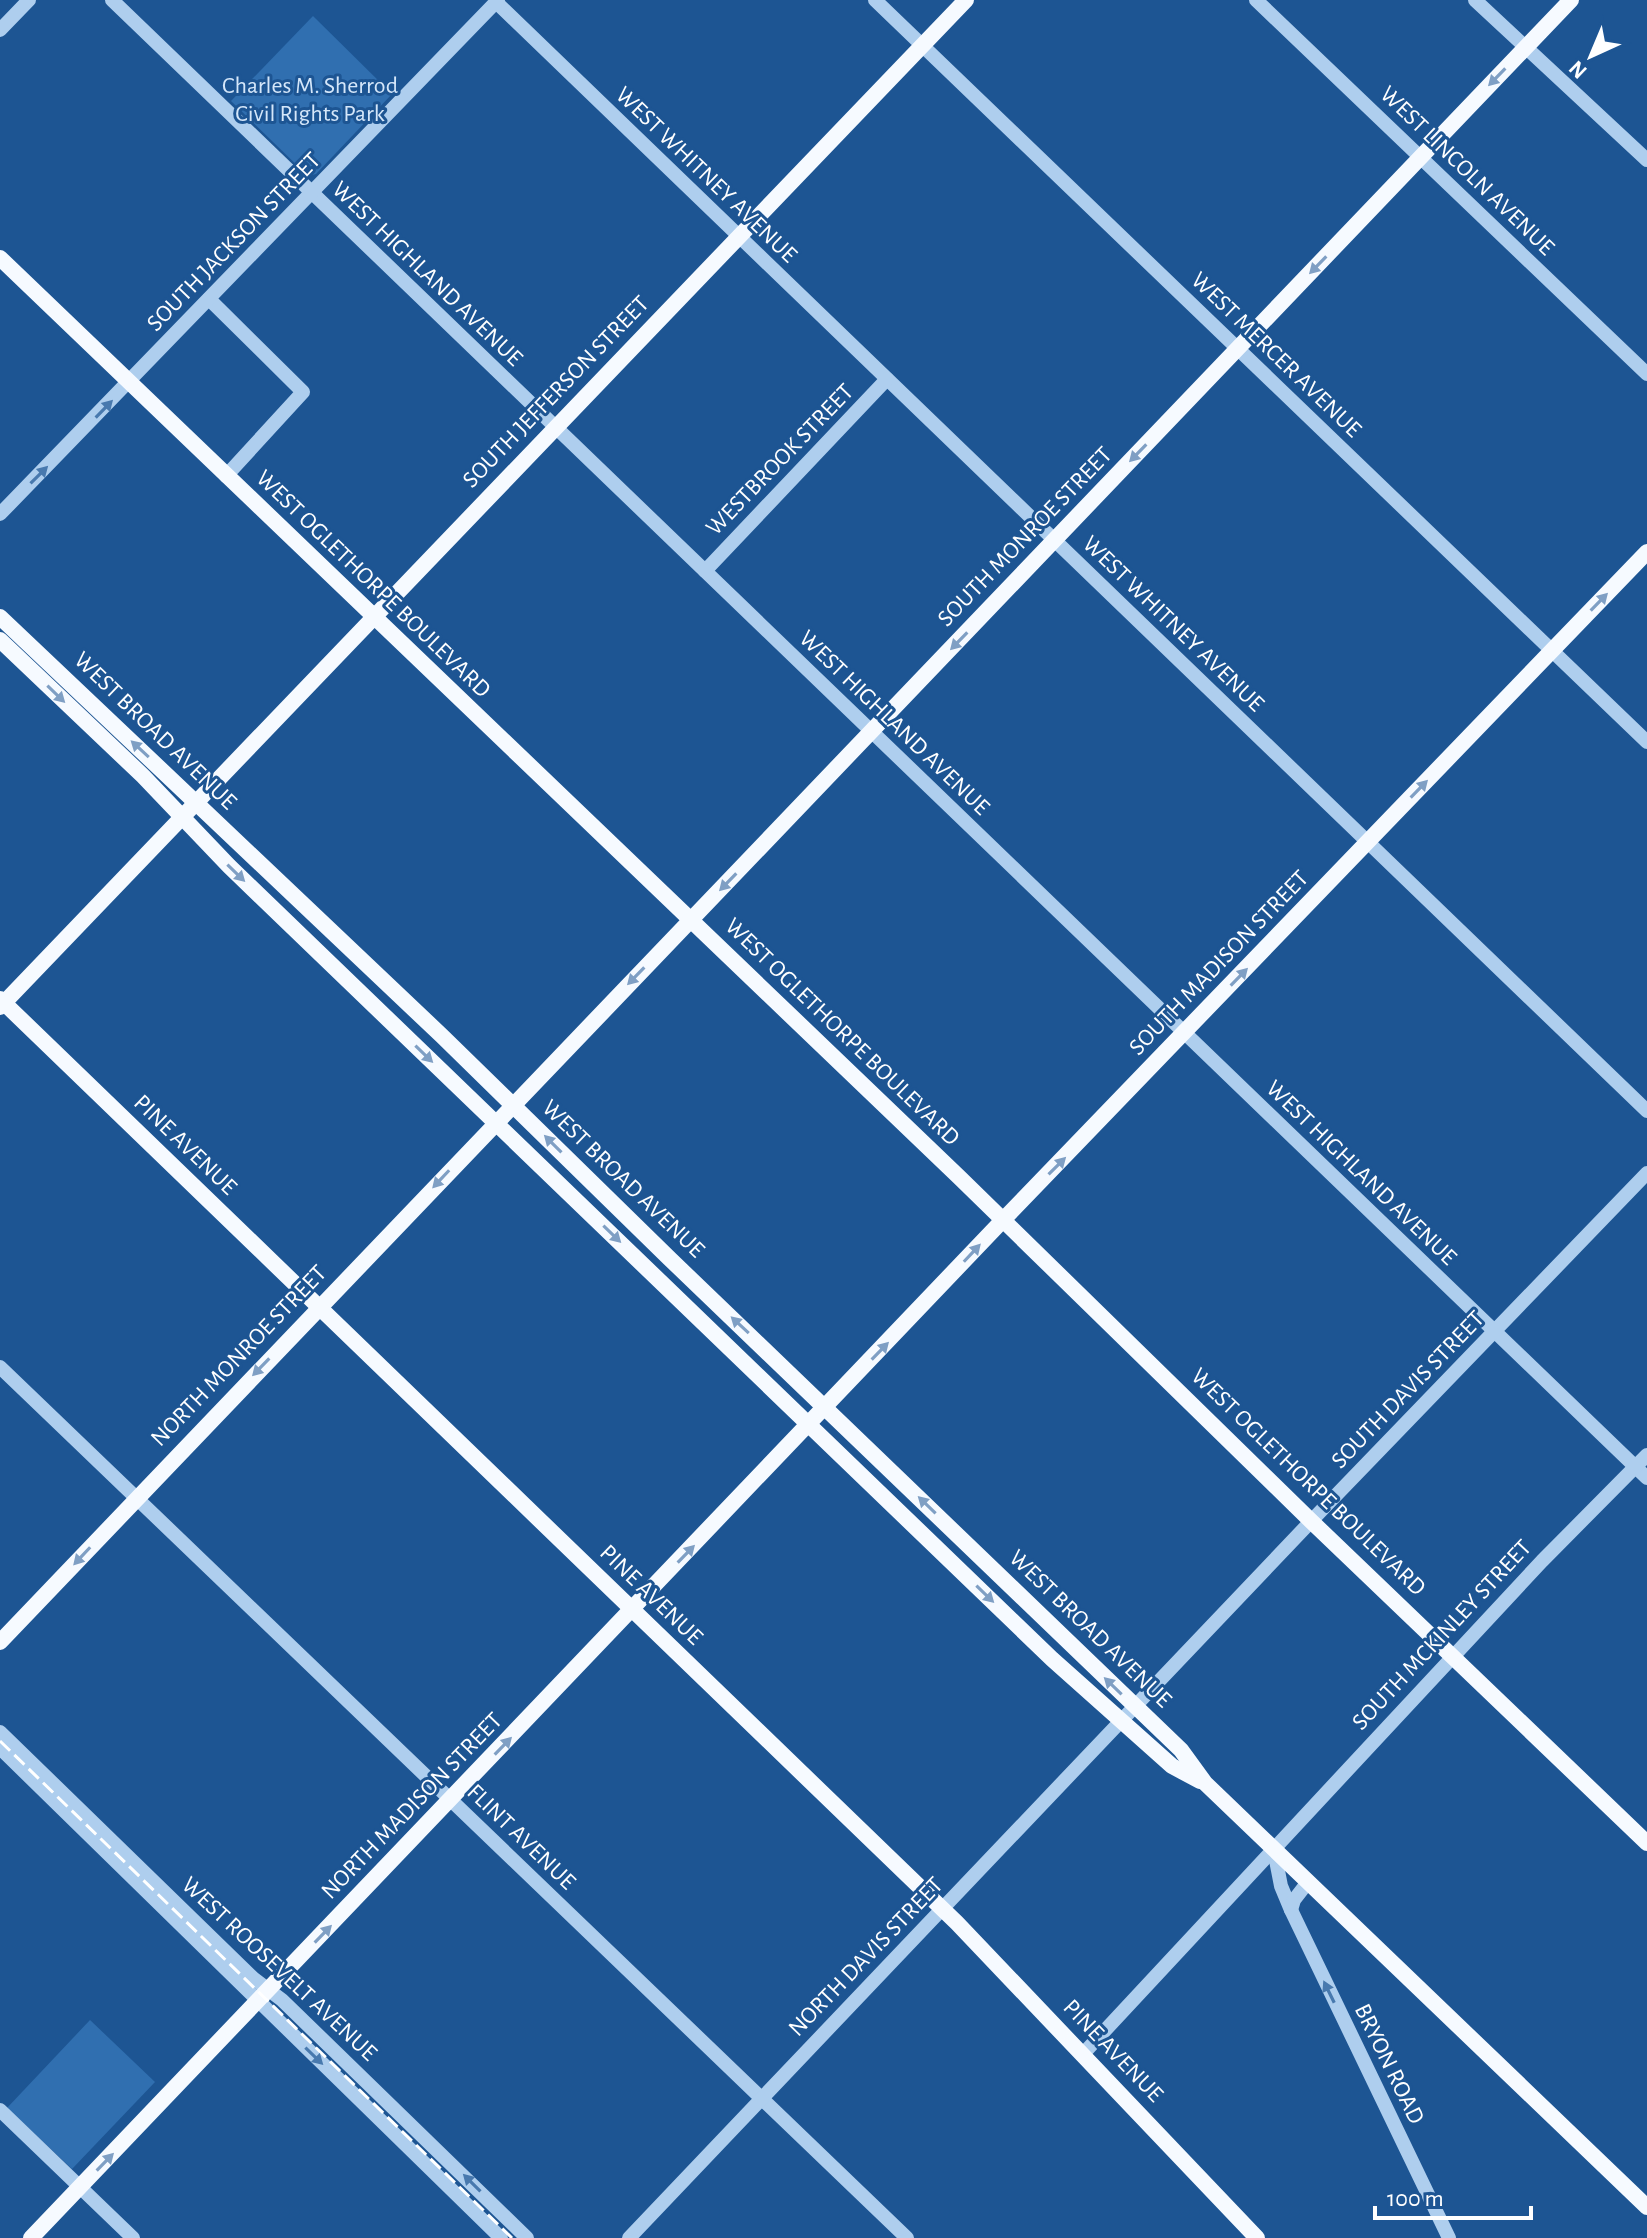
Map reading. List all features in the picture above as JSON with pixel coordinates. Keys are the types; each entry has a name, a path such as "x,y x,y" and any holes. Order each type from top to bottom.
{"main road":[{"name":"SOUTH JEFFERSON STREET","path":"1,1003 966,0"},
{"name":"SOUTH MONROE STREET","path":"512,1104 691,921 1571,0"},
{"name":"WEST OGLETHORPE BOULEVARD","path":"0,258 1647,1843"},
{"name":"SOUTH MADISON STREET","path":"826,1407 1647,552"},
{"name":"WEST BROAD AVENUE","path":"0,617 826,1407 1181,1750 1205,1783 1647,2207"},
{"name":"WEST BROAD AVENUE","path":"0,640 143,776 181,818 494,1122 1052,1659 1172,1766 1205,1783"},
{"name":"PINE AVENUE","path":"1,1003 943,1909 1257,2238"},
{"name":"NORTH MONROE STREET","path":"0,1642 512,1104"},
{"name":"NORTH MADISON STREET","path":"31,2238 826,1407"}],"street":[{"path":"0,30 29,0"},
{"name":"WEST HIGHLAND AVENUE","path":"112,0 1647,1478"},
{"name":"WEST MERCER AVENUE","path":"875,0 1647,742"},
{"name":"WEST LINCOLN AVENUE","path":"1256,0 1647,374"},
{"path":"1475,0 1647,160"},
{"name":"SOUTH JACKSON STREET","path":"0,514 497,1"},
{"name":"WEST WHITNEY AVENUE","path":"497,1 1647,1111"},
{"path":"209,299 303,392 226,476"},
{"name":"WESTBROOK STREET","path":"705,571 887,379"},
{"name":"SOUTH DAVIS STREET","path":"1135,1707 1647,1173"},
{"name":"FLINT AVENUE","path":"0,1367 907,2238"},
{"name":"SOUTH MCKINLEY STREET","path":"1083,2054 1452,1656 1647,1455"},
{"name":"NORTH DAVIS STREET","path":"629,2238 1135,1707"},
{"name":"WEST ROOSEVELT AVENUE","path":"0,1732 253,1978 263,1996 282,2000 527,2238"},
{"name":"WEST ROOSEVELT AVENUE","path":"0,1748 263,1996 501,2238"},
{"name":"BRYON ROAD","path":"1274,1850 1281,1886 1291,1910 1449,2238"},
{"path":"1291,1910 1294,1900 1308,1882"},
{"path":"0,2110 133,2238"}],"green space":[{"name":"Charles M. Sherrod Civil Rights Park","path":"313,16 392,94 316,174 308,176 231,101"},
{"path":"90,2020 155,2082 72,2169 7,2108"}],"railway":[{"path":"0,1741 512,2238"}]}
